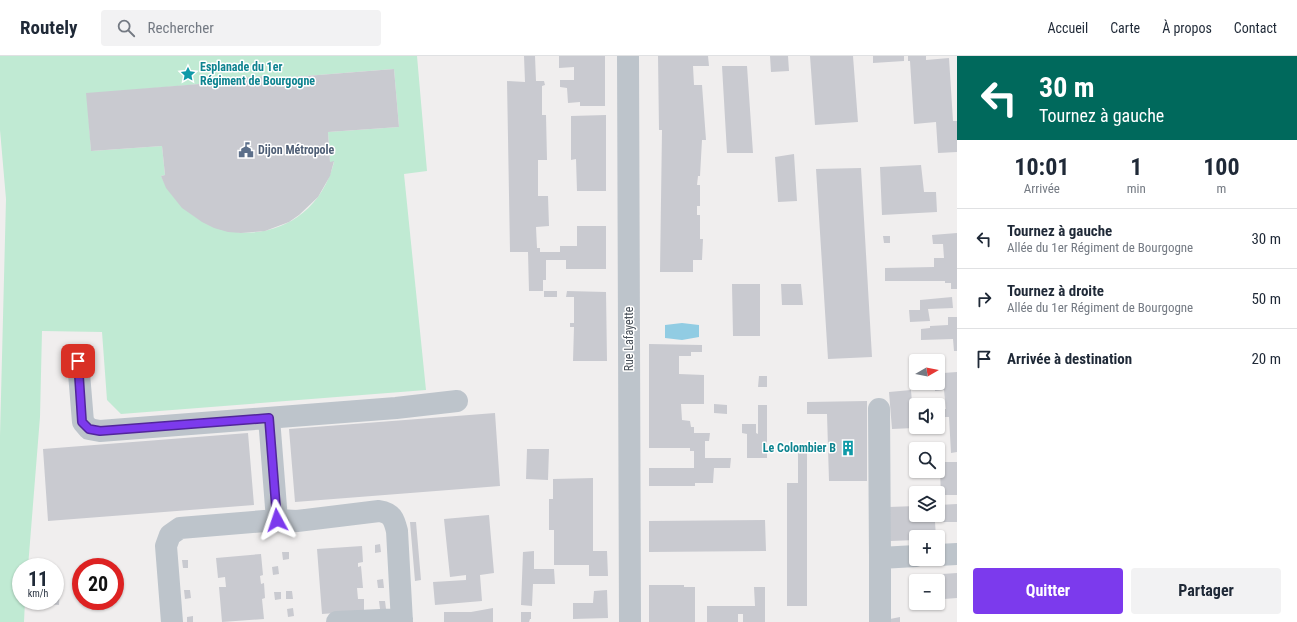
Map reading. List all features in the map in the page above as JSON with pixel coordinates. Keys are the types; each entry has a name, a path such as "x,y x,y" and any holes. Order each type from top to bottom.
{"street":[{"name":"Rue Lafayette","path":"628,56 630,622"},
{"path":"78,361 82,422 89,429 100,431 396,408 457,401"},
{"path":"879,409 880,622"},
{"path":"269,418 277,520"},
{"path":"172,622 165,552 170,535 180,528 277,520 297,521 379,511 386,512 392,517 397,531 402,620 337,622"},
{"path":"945,555 957,554"},
{"path":"880,558 909,556"}],"green space":[{"path":"0,56 417,56 427,171 404,174 426,390 121,414 107,400 102,332 42,331 40,417 29,558 12,558 12,610 25,610 24,622 0,622 0,436 6,199 0,130","holes":["394,69 399,127 328,132 330,162 334,162 322,191 303,213 280,226 254,232 227,230 201,220 178,202 161,176 165,175 162,146 91,151 87,94 212,83 211,81 267,76 268,79"]}],"water":[{"path":"682,323 699,325 699,337 682,340 665,338 665,325"}],"building":[{"path":"524,56 535,56 536,81 544,81 545,85 542,86 542,115 546,115 547,160 538,160 538,196 548,196 549,226 536,227 537,248 540,248 540,252 560,252 560,246 577,246 577,226 606,226 606,269 566,269 566,260 546,260 546,280 543,280 543,291 529,291 528,252 510,252 507,81 525,82"},
{"path":"559,56 605,56 605,106 580,106 580,102 568,103 567,88 560,87 560,80 574,80 574,67 559,68"},
{"path":"658,56 708,56 709,66 693,66 694,85 702,85 706,140 702,140 700,176 698,176 697,185 700,185 700,206 697,206 697,215 700,215 700,239 703,239 702,260 693,260 693,272 660,272 662,130 659,130"},
{"path":"770,56 788,56 789,71 771,72"},
{"path":"810,56 853,56 858,122 815,125"},
{"path":"873,56 904,56 904,61 873,63"},
{"path":"908,56 926,56 926,60 949,58 953,121 957,121 957,152 938,153 936,122 914,124 910,61 908,61"},
{"path":"722,66 747,66 753,153 727,153"},
{"name":"Dijon Métropole","path":"394,69 399,127 328,132 330,162 334,161 330,176 318,197 299,215 289,222 265,231 241,233 228,232 214,228 202,222 182,208 166,188 161,176 165,175 162,146 91,151 86,93 212,83 211,80 268,76 268,79"},
{"path":"606,115 606,191 577,191 576,159 571,160 571,116"},
{"path":"794,154 797,201 778,202 775,157"},
{"path":"921,165 924,192 936,192 937,212 882,215 880,167"},
{"path":"861,168 872,357 828,359 816,169"},
{"path":"957,233 957,289 951,289 951,283 945,283 945,281 885,281 885,268 934,267 934,258 944,258 943,244 933,244 932,235"},
{"path":"883,236 890,236 890,243 884,243"},
{"path":"732,284 760,284 760,336 733,336"},
{"path":"781,284 801,284 803,305 782,305"},
{"path":"544,291 557,291 557,297 544,297"},
{"path":"567,291 606,292 607,361 573,361 574,327 570,327 570,323 574,323 574,297 566,297"},
{"path":"952,297 953,308 928,309 930,321 910,322 909,310 920,310 920,300"},
{"path":"948,317 957,317 957,351 954,351 953,339 921,340 921,329 930,328 930,326 948,325"},
{"path":"649,344 702,345 702,352 691,352 691,356 679,356 679,374 704,375 704,404 681,404 682,420 690,421 691,427 694,427 694,433 710,433 709,441 705,441 705,458 731,458 730,468 714,468 713,483 695,483 695,486 649,486 649,468 694,468 694,451 690,451 690,448 649,448"},
{"path":"957,372 957,452 951,453 949,417 945,417 945,373"},
{"path":"759,376 767,376 767,387 758,387"},
{"path":"911,390 912,398 909,398 909,428 892,429 889,392"},
{"name":"Le Colombier B","path":"867,401 867,481 829,481 827,414 807,414 807,402"},
{"path":"714,404 727,405 727,414 714,413"},
{"path":"758,405 767,405 767,458 747,458 747,434 742,433 742,424 756,424 756,433 758,434"},
{"path":"495,413 500,486 295,502 289,429"},
{"path":"248,433 254,505 48,521 43,449"},
{"path":"798,448 807,448 807,606 787,606 787,483 798,483"},
{"path":"527,449 549,449 548,480 526,479"},
{"path":"945,462 957,462 957,495 945,495 945,486 941,486 940,478 945,478"},
{"path":"593,478 593,551 607,551 608,576 589,576 589,565 554,565 554,530 549,530 549,499 553,499 553,479"},
{"path":"957,504 957,522 945,522 945,505"},
{"path":"909,506 909,522 935,522 936,530 909,530 909,540 890,541 889,507"},
{"path":"489,515 494,573 480,575 482,601 435,605 433,582 466,580 466,575 450,577 444,519"},
{"path":"765,520 766,551 649,552 649,521"},
{"path":"410,522 416,522 421,580 415,581"},
{"path":"380,544 381,552 375,553 375,545"},
{"path":"362,546 363,562 358,563 358,567 361,566 363,588 357,588 358,599 364,599 364,611 322,614 317,549"},
{"path":"534,551 534,569 554,569 555,584 533,584 532,606 521,605 523,552"},
{"path":"282,552 289,552 289,559 283,560"},
{"path":"261,554 263,575 260,576 261,584 264,583 265,598 262,599 264,619 222,622 219,587 226,587 225,577 218,578 216,558"},
{"path":"182,560 188,560 188,568 183,568"},
{"path":"278,566 279,574 273,575 272,567"},
{"path":"957,573 957,598 945,599 945,574 942,574"},
{"path":"383,579 384,588 378,588 377,580"},
{"path":"649,585 684,585 684,587 695,587 695,622 649,622"},
{"path":"754,587 765,587 765,622 743,622 743,614 738,614 738,622 707,622 707,606 755,606"},
{"path":"184,590 190,590 191,598 185,599"},
{"path":"607,590 608,618 573,619 573,603 593,603 594,591"},
{"path":"286,591 292,591 293,599 286,599"},
{"path":"274,592 281,592 281,599 275,600"},
{"path":"379,601 385,601 386,609 380,609"},
{"path":"293,608 294,616 288,617 287,609"},
{"path":"493,608 493,622 444,622 444,612 471,612"},
{"path":"521,612 531,612 531,619 529,622 521,622"},
{"path":"193,616 193,622 187,622 187,617"},
{"path":"900,617 900,622 890,622 890,619"}],"place":[{"name":"Esplanade du 1er Régiment de Bourgogne","path":"188,74"},
{"name":"Dijon Métropole","path":"246,150"},
{"name":"Le Colombier B","path":"848,448"}],"route":[{"path":"78,361 82,422 89,429 100,431 269,418 277,520"}]}
